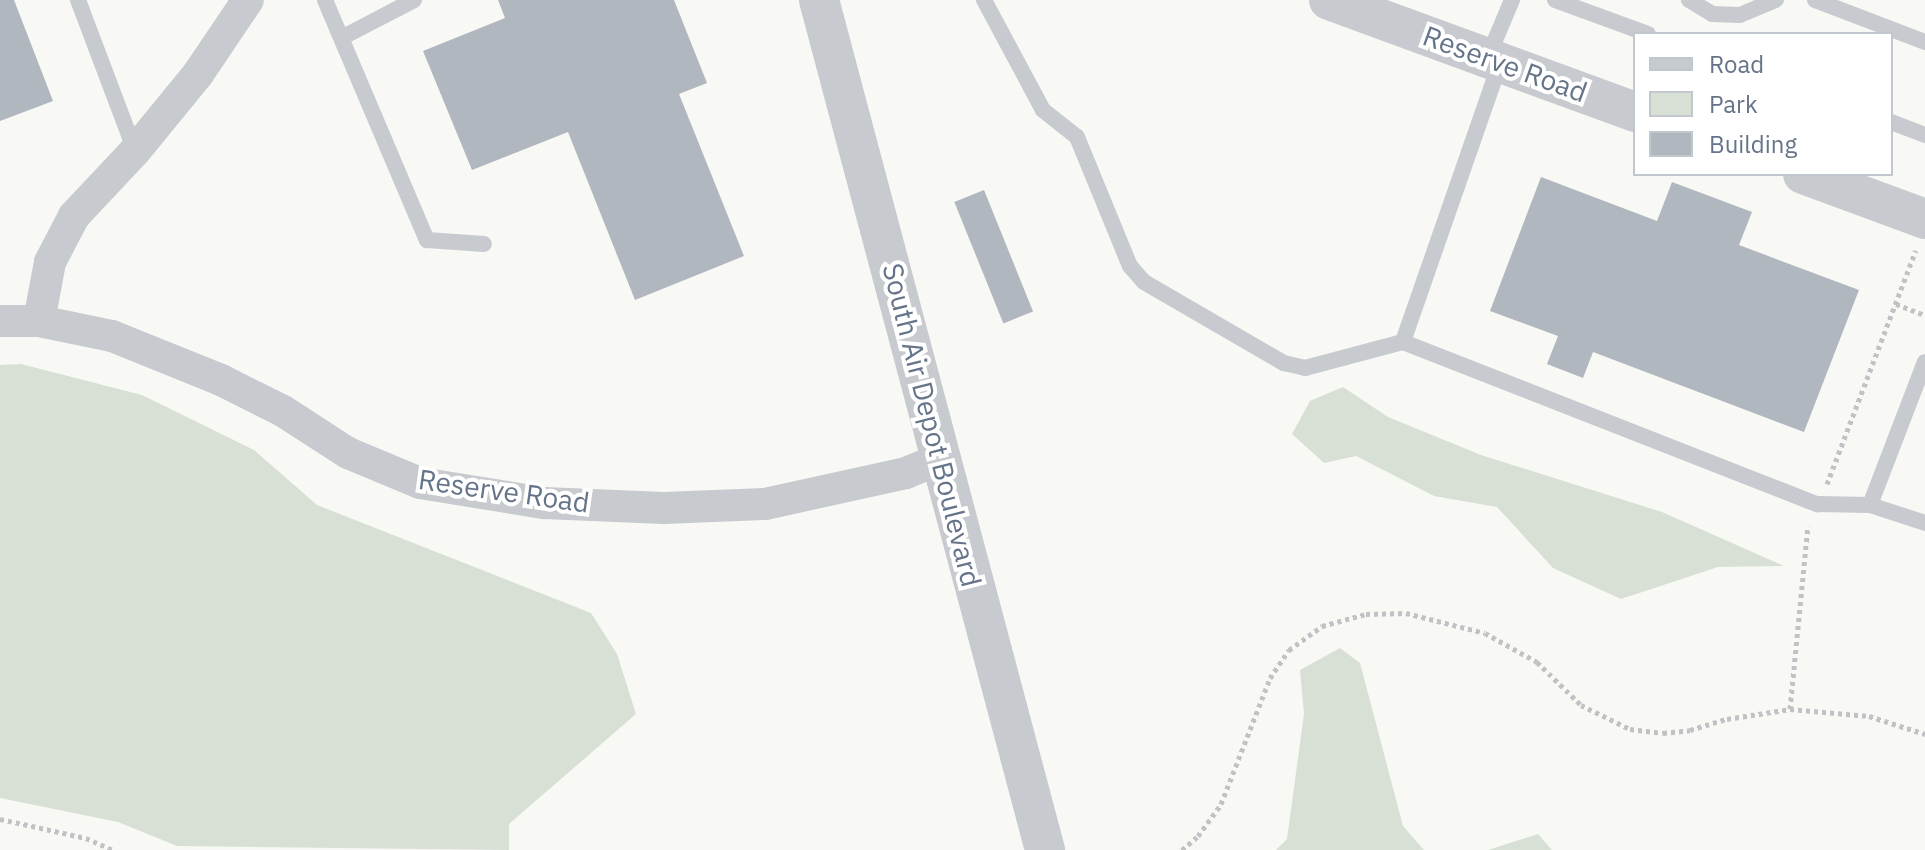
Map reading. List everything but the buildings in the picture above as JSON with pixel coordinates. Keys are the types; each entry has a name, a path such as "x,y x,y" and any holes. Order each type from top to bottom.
{"street":[{"path":"39,321 50,262 74,216 135,151 198,74 248,0"},
{"name":"South Air Depot Boulevard","path":"819,0 1045,850"},
{"name":"Reserve Road","path":"1329,0 1633,111"},
{"path":"1807,176 1922,231"},
{"name":"Reserve Road","path":"0,321 39,321 112,336 221,380 283,411 348,453 420,483 544,503 664,508 765,504 906,473 941,458"}],"lane":[{"path":"78,0 135,151"},
{"path":"325,0 427,240 484,244"},
{"path":"343,37 414,0"},
{"path":"984,0 1043,110 1077,137 1130,266 1144,282 1284,363 1305,368 1403,342 1817,504 1870,505 1925,523"},
{"path":"1403,342 1512,0"},
{"path":"1555,0 1643,32"},
{"path":"1689,0 1712,14 1740,15 1776,0"},
{"path":"1815,0 1925,42"},
{"path":"1893,123 1925,135"},
{"path":"1870,505 1925,362"}],"path":[{"path":"1826,484 1922,231"},
{"path":"1895,304 1925,315"},
{"path":"1790,709 1808,526"},
{"path":"1182,850 1198,836 1221,804 1255,714 1281,660 1308,633 1339,619 1406,613 1485,633 1537,662 1581,705 1630,729 1663,733 1690,730 1727,719 1790,709 1869,716 1925,734"},
{"path":"0,819 86,838 113,850"}],"green space":[{"path":"21,364 142,395 254,450 317,505 591,613 617,654 636,714 509,824 509,850 177,846 118,822 0,798 0,365"},
{"path":"1343,387 1388,417 1481,455 1662,512 1784,566 1718,567 1621,599 1553,568 1497,507 1434,496 1356,456 1324,463 1292,434 1310,401"},
{"path":"1340,648 1360,663 1403,826 1424,850 1276,850 1287,839 1304,714 1300,670"},
{"path":"1538,834 1552,850 1488,850"}]}
